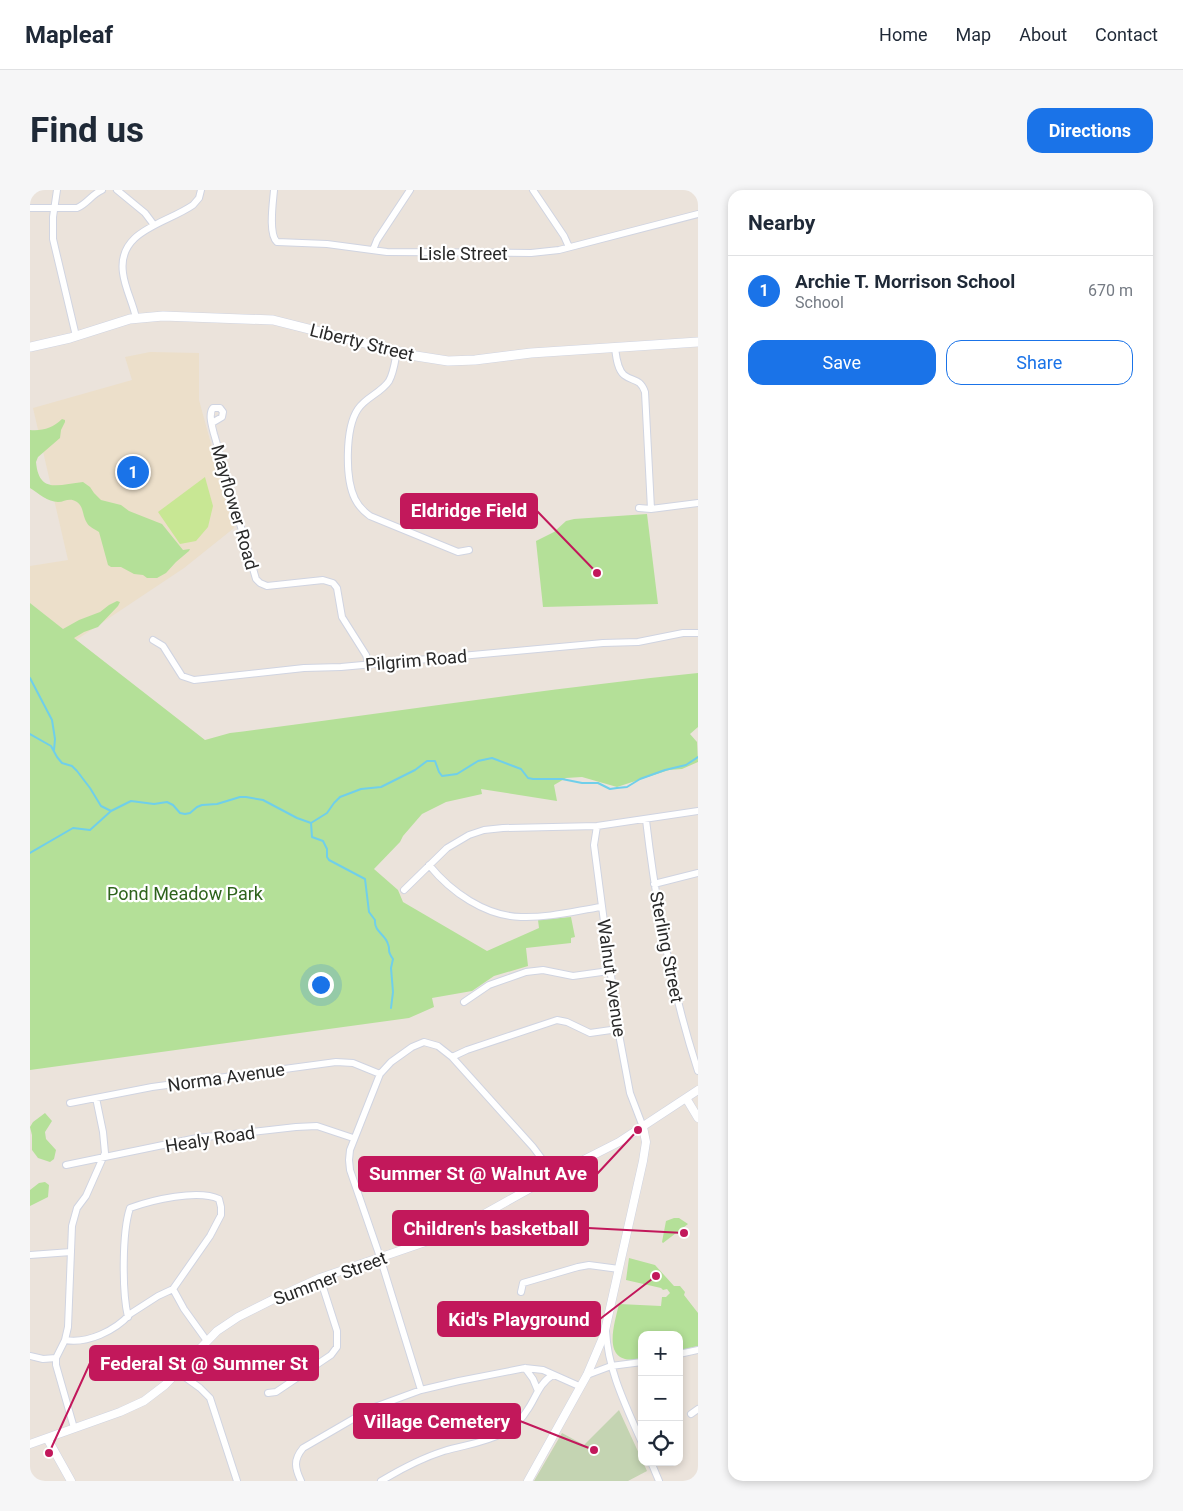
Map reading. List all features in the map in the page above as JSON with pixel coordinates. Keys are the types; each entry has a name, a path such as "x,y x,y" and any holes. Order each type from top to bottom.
{"main road":[{"name":"Liberty Street","path":"30,346 76,336 136,318 163,316 273,320 433,359 459,361 524,354 698,342"}],"street":[{"path":"57,190 54,208 54,244 76,336"},
{"path":"30,208 72,209 80,207 102,190"},
{"path":"117,190 147,215 154,226"},
{"path":"136,318 124,278 123,262 126,250 135,237 193,205 199,198 202,190"},
{"name":"Lisle Street","path":"274,190 272,236 278,242 327,244 373,250 428,253 547,252 698,214"},
{"path":"373,250 377,240 410,190"},
{"path":"533,190 564,236 569,247"},
{"path":"615,348 621,372 638,382 646,392 651,509"},
{"path":"398,351 389,380 362,404 351,426 349,434 349,466 350,483 354,497 360,508 370,516 458,552 470,550"},
{"name":"Mayflower Road","path":"212,423 221,418 223,412 220,408 215,407 211,410 210,414 212,423 253,573 257,581 267,586 323,580 333,583 336,588 342,617 365,652 369,665"},
{"path":"639,508 651,509 698,503"},
{"name":"Pilgrim Road","path":"153,640 163,646 180,674 191,680 304,668 369,665 602,643 638,642 683,633 698,633"},
{"path":"404,890 435,858 457,840 469,834 503,828 597,826 698,811"},
{"name":"Sterling Street","path":"646,820 663,936 677,1001 698,1071"},
{"name":"Walnut Avenue","path":"597,826 594,845 618,1028 630,1093 643,1127"},
{"path":"429,865 446,884 472,902 506,915 533,917 601,907"},
{"path":"654,884 698,873"},
{"path":"464,1002 489,985 526,972 543,970 573,976 610,971"},
{"path":"452,1057 557,1020 567,1022 590,1033 618,1028"},
{"path":"421,1390 348,1160 354,1138 380,1074 391,1062 412,1047 424,1042 438,1046 452,1057 533,1146 554,1175"},
{"name":"Norma Avenue","path":"70,1103 188,1082 336,1062 353,1063 380,1074"},
{"name":"Summer Street","path":"30,1444 144,1401 178,1372 224,1325 238,1317 320,1278 437,1238 461,1227 618,1142 698,1090"},
{"path":"74,1428 56,1365 56,1358 65,1340 69,1309 72,1226 78,1208 86,1196 105,1153 96,1098"},
{"path":"686,1098 698,1118"},
{"name":"Healy Road","path":"66,1165 197,1138 296,1127 317,1126 354,1138"},
{"path":"528,1481 579,1386 587,1375 606,1328 646,1149 643,1127"},
{"path":"65,1340 83,1341 109,1331 158,1296 173,1289 210,1236 221,1215 219,1199 211,1195 175,1197 130,1208 126,1221 124,1292 128,1317"},
{"path":"30,1255 71,1252"},
{"path":"521,1292 523,1283 578,1267 589,1265 619,1269"},
{"path":"268,1393 276,1392 321,1363 332,1355 337,1347 337,1331 320,1278"},
{"path":"173,1289 207,1341"},
{"path":"606,1328 611,1366 638,1433"},
{"path":"683,1353 698,1350"},
{"path":"30,1356 56,1358"},
{"path":"587,1375 611,1366 638,1363"},
{"path":"525,1368 533,1379 538,1391"},
{"path":"301,1481 296,1469 295,1460 303,1448 372,1408 421,1390 525,1368 543,1370 579,1386"},
{"path":"178,1372 210,1398 237,1481"},
{"path":"381,1481 431,1456 504,1433 522,1418 538,1391 546,1380 553,1375"},
{"path":"691,1414 698,1409"},
{"path":"47,1438 71,1481"},
{"path":"652,1466 659,1481"}],"shaded area":[{"path":"150,352 199,353 199,400 234,528 184,568 76,640 30,603 30,566 68,560 33,408 132,380 125,357"}],"green space":[{"path":"62,419 65,422 60,438 38,457 36,462 41,479 52,485 83,482 101,500 121,505 129,511 162,524 183,550 190,549 166,573 157,578 147,578 121,567 111,567 108,565 99,532 85,520 82,509 77,502 72,500 51,501 30,488 30,430 48,428"},
{"path":"205,477 213,506 208,527 196,541 180,544 158,512"},
{"path":"647,514 658,604 543,607 536,541 554,532 566,521 574,519"},
{"name":"Pond Meadow Park","path":"117,601 120,602 118,606 98,627 74,638 205,740 230,733 522,694 698,673 698,727 690,734 697,742 698,762 682,769 669,770 617,787 582,777 566,778 554,785 557,801 481,789 482,794 446,802 422,814 400,842 374,869 398,890 403,902 487,951 539,928 538,920 571,917 575,937 571,938 571,943 526,948 528,966 494,976 472,991 432,998 434,1007 409,1018 30,1070 30,603 63,629 100,612"},
{"path":"45,1113 52,1121 45,1132 46,1139 56,1150 54,1159 50,1162 38,1158 32,1150 30,1127 33,1122"},
{"path":"45,1182 49,1185 48,1197 30,1206 30,1190 39,1183"},
{"path":"679,1218 688,1224 663,1243 666,1221"},
{"path":"629,1258 655,1265 674,1286 680,1286 685,1292 684,1295 698,1313 698,1346 683,1350 683,1331 638,1331 638,1359 629,1360 620,1357 615,1351 613,1344 614,1324 619,1304 661,1306 662,1297 666,1297 670,1293 667,1289 663,1290 626,1280"},
{"path":"619,1410 638,1451 638,1466 645,1466 647,1471 628,1481 534,1481 562,1433 584,1445"}],"waterway":[{"path":"30,678 52,720 55,739 54,750"},
{"path":"30,734 51,746 62,763 72,766 77,771 101,806 111,811 131,801 154,804 167,802 173,805 180,813 185,814 202,805 217,804 246,797 263,800 297,818 311,823 327,813 340,797 361,789 381,787 415,770 427,761 435,761 442,776 457,774 478,761 492,758 521,769 528,778 598,783 610,789 627,787 640,779 686,765 698,757"},
{"path":"30,853 73,828 90,830 111,811"},
{"path":"311,823 312,837 323,841 329,860 365,879 369,912 375,920 376,927 387,941 393,959 391,968 393,992 391,1008"}],"place":[{"name":"Archie T. Morrison School","path":"133,472"},
{"name":"Eldridge Field","path":"597,573"},
{"name":"Summer St @ Walnut Ave","path":"638,1130"},
{"name":"Children's basketball","path":"684,1233"},
{"name":"Kid's Playground","path":"656,1276"},
{"name":"Village Cemetery","path":"594,1450"},
{"name":"Federal St @ Summer St","path":"49,1453"}]}
